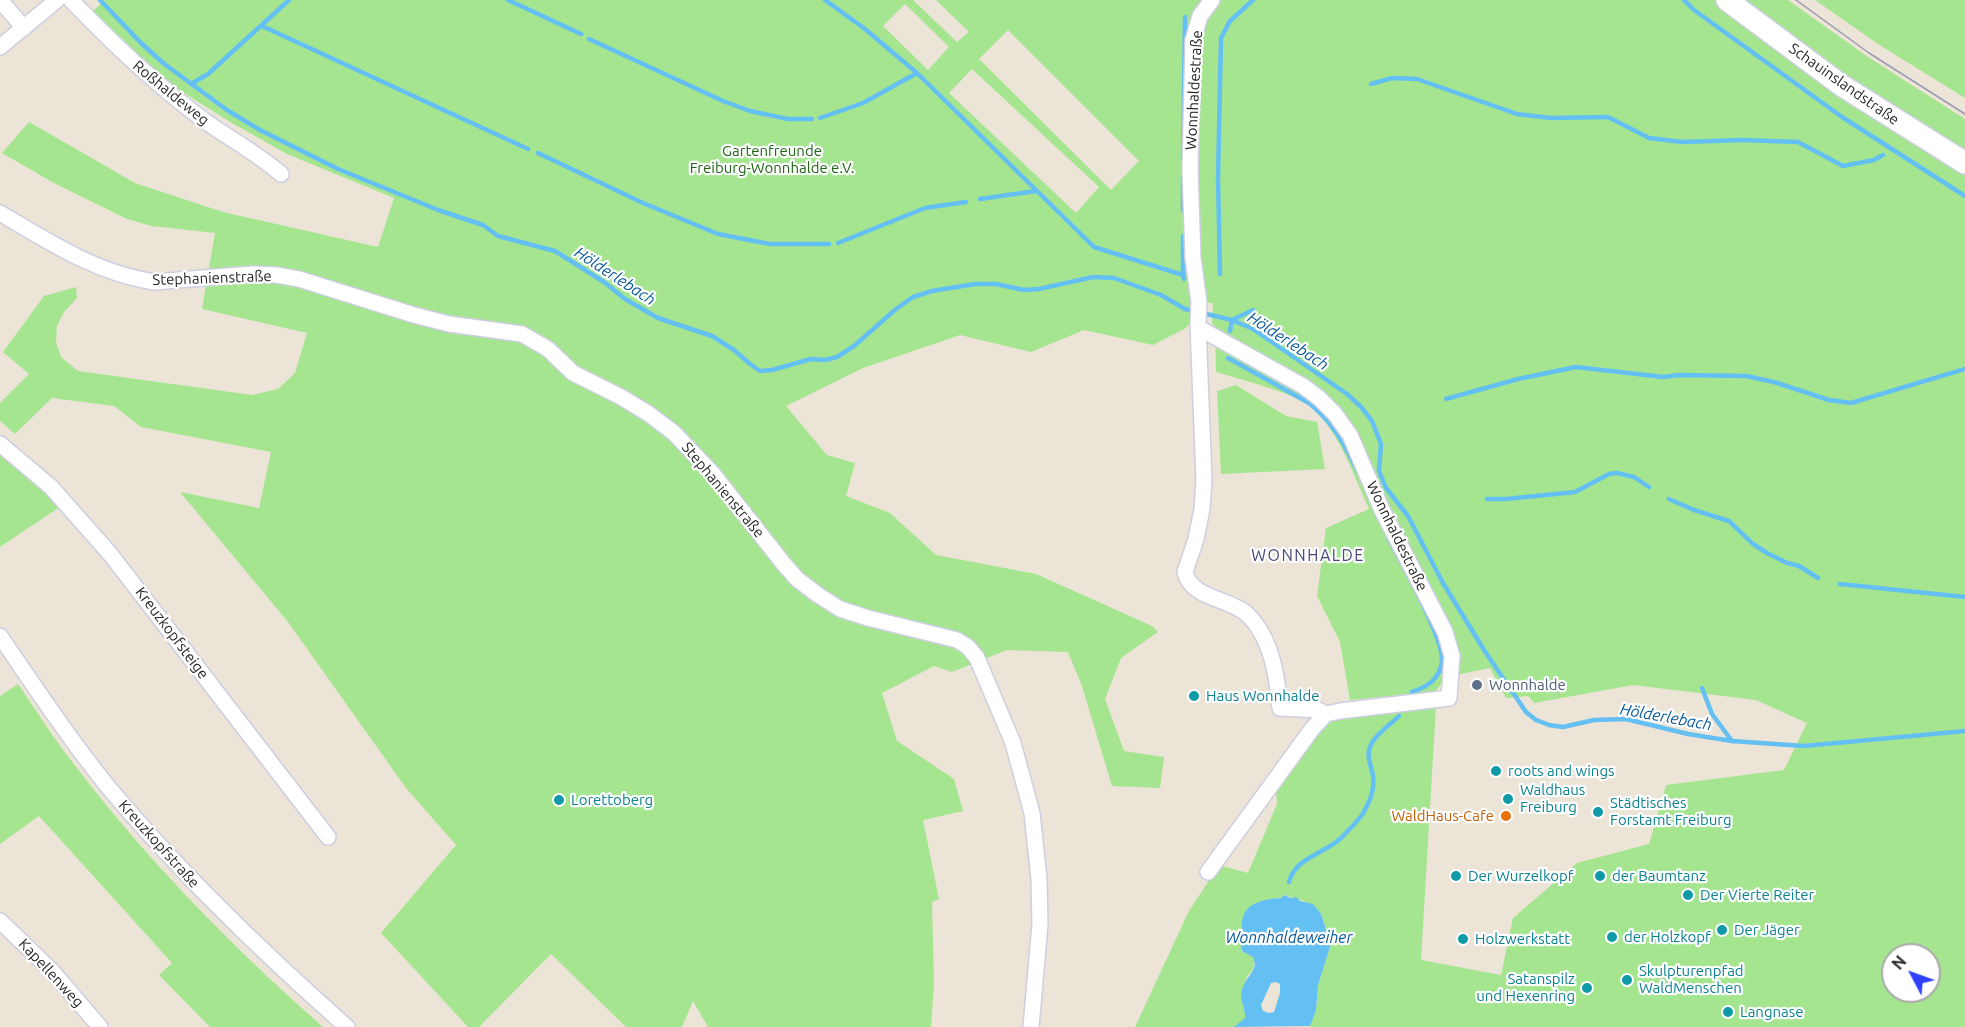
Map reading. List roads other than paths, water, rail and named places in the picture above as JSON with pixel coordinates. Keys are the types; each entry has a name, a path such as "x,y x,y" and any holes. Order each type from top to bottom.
{"main road":[{"name":"Schauinslandstraße","path":"1727,0 1841,85 1965,163"}],"street":[{"path":"0,0 24,28"},
{"path":"0,47 57,0"},
{"name":"Roßhaldeweg","path":"71,0 156,84 207,123 262,158 281,174"},
{"name":"Wonnhaldestraße","path":"1199,326 1303,386 1335,414 1350,435 1382,510 1444,632 1452,656 1449,698 1326,714 1318,711 1280,708 1273,661 1257,626 1247,614 1233,604 1199,591 1186,578 1185,572 1196,539 1202,509 1204,480 1199,326 1199,302 1191,221 1193,40 1200,16 1212,0"},
{"name":"Stephanienstraße","path":"0,213 85,262 140,280 154,282 253,274 276,275 299,279 440,322 522,334 543,346 573,372 640,408 674,433 713,474 797,579 818,596 840,609 957,640 968,647 977,658 1013,743 1032,813 1039,879 1040,924 1031,1027"},
{"name":"Kreuzkopfsteige","path":"0,444 51,487 111,555 328,837"},
{"name":"Kreuzkopfstraße","path":"0,636 76,745 132,815 224,915 270,960 347,1027"},
{"path":"1208,872 1273,781 1326,714"},
{"name":"Kapellenweg","path":"0,921 53,972 100,1027"}],"water":[{"name":"Wonnhaldeweiher","path":"1284,895 1291,898 1296,897 1300,901 1313,904 1321,914 1331,944 1318,985 1316,1010 1310,1026 1234,1027 1245,1018 1242,990 1255,965 1253,957 1242,951 1244,915 1256,903 1281,898","holes":["1271,983 1280,984 1280,993 1274,1012 1263,1011 1261,1005"]}],"waterway":[{"name":"Hölderlebach","path":"100,0 163,63 227,110 260,130 338,169 438,210 483,225 498,236 555,251 604,282 625,299 658,318 712,336 760,371 811,359 825,360 837,357 854,346 913,297 932,291 975,284 996,284 1024,290 1093,277 1114,278 1161,295 1185,309 1232,320 1253,329 1347,394 1372,421 1381,444 1379,471 1386,488 1408,516 1443,583 1484,650 1526,712 1536,720 1563,727 1594,720 1626,719 1688,734 1732,741 1804,746 1965,731"},
{"path":"191,84 208,74 289,0"},
{"path":"508,0 581,34"},
{"path":"825,0 865,29 917,73 1094,247 1183,275 1184,279"},
{"path":"1220,274 1218,178 1221,38 1230,21 1253,0"},
{"path":"1684,0 1694,10 1842,117 1965,196"},
{"path":"1183,159 1185,17"},
{"path":"262,26 528,149"},
{"path":"589,39 723,101 750,111 788,119 812,119"},
{"path":"820,118 863,103 917,73"},
{"path":"1371,84 1392,78 1417,79 1517,114 1551,118 1608,117 1649,138 1682,142 1742,140 1798,142 1843,166 1874,160 1883,155"},
{"path":"538,153 643,203 718,234 770,244 829,244"},
{"path":"1183,176 1183,210"},
{"path":"980,199 1036,191"},
{"path":"838,243 925,208 966,202"},
{"path":"1183,236 1183,275"},
{"path":"1230,331 1232,320 1253,310"},
{"path":"1228,358 1309,403 1317,410 1338,434 1358,472"},
{"path":"1446,399 1518,379 1576,367 1663,377 1679,375 1746,376 1774,382 1829,400 1851,403 1965,369"},
{"path":"1487,499 1575,492 1609,474 1617,473 1634,477 1649,487"},
{"path":"1669,499 1729,521 1753,544 1767,553 1799,566 1818,578"},
{"path":"1389,539 1412,582 1441,650 1442,661 1439,673 1428,685 1412,692"},
{"path":"1840,584 1965,597"},
{"path":"1702,688 1712,714 1732,741"},
{"path":"1289,882 1297,867 1340,839 1362,815 1373,786 1369,758 1370,746 1378,734 1399,716"}],"tram line":[{"path":"1796,0 1869,53 1965,114"}],"place":[{"name":"Wonnhalde","path":"1477,685"},
{"name":"Haus Wonnhalde","path":"1194,696"},
{"name":"roots and wings","path":"1496,771"},
{"name":"Waldhaus Freiburg","path":"1508,799"},
{"name":"Lorettoberg","path":"559,800"},
{"name":"Städtisches Forstamt Freiburg","path":"1598,812"},
{"name":"WaldHaus-Cafe","path":"1506,816"},
{"name":"Der Wurzelkopf","path":"1456,876"},
{"name":"der Baumtanz","path":"1600,876"},
{"name":"Der Vierte Reiter","path":"1688,895"},
{"name":"Der Jäger","path":"1722,930"},
{"name":"der Holzkopf","path":"1612,937"},
{"name":"Holzwerkstatt","path":"1463,939"},
{"name":"Skulpturenpfad WaldMenschen","path":"1627,980"},
{"name":"Satanspilz und Hexenring","path":"1587,988"},
{"name":"Langnase","path":"1728,1012"}],"district":[{"name":"WONNHALDE","path":"1308,556"}],"park label":[{"name":"Gartenfreunde Freiburg-Wonnhalde e.V.","path":"772,160"}]}
